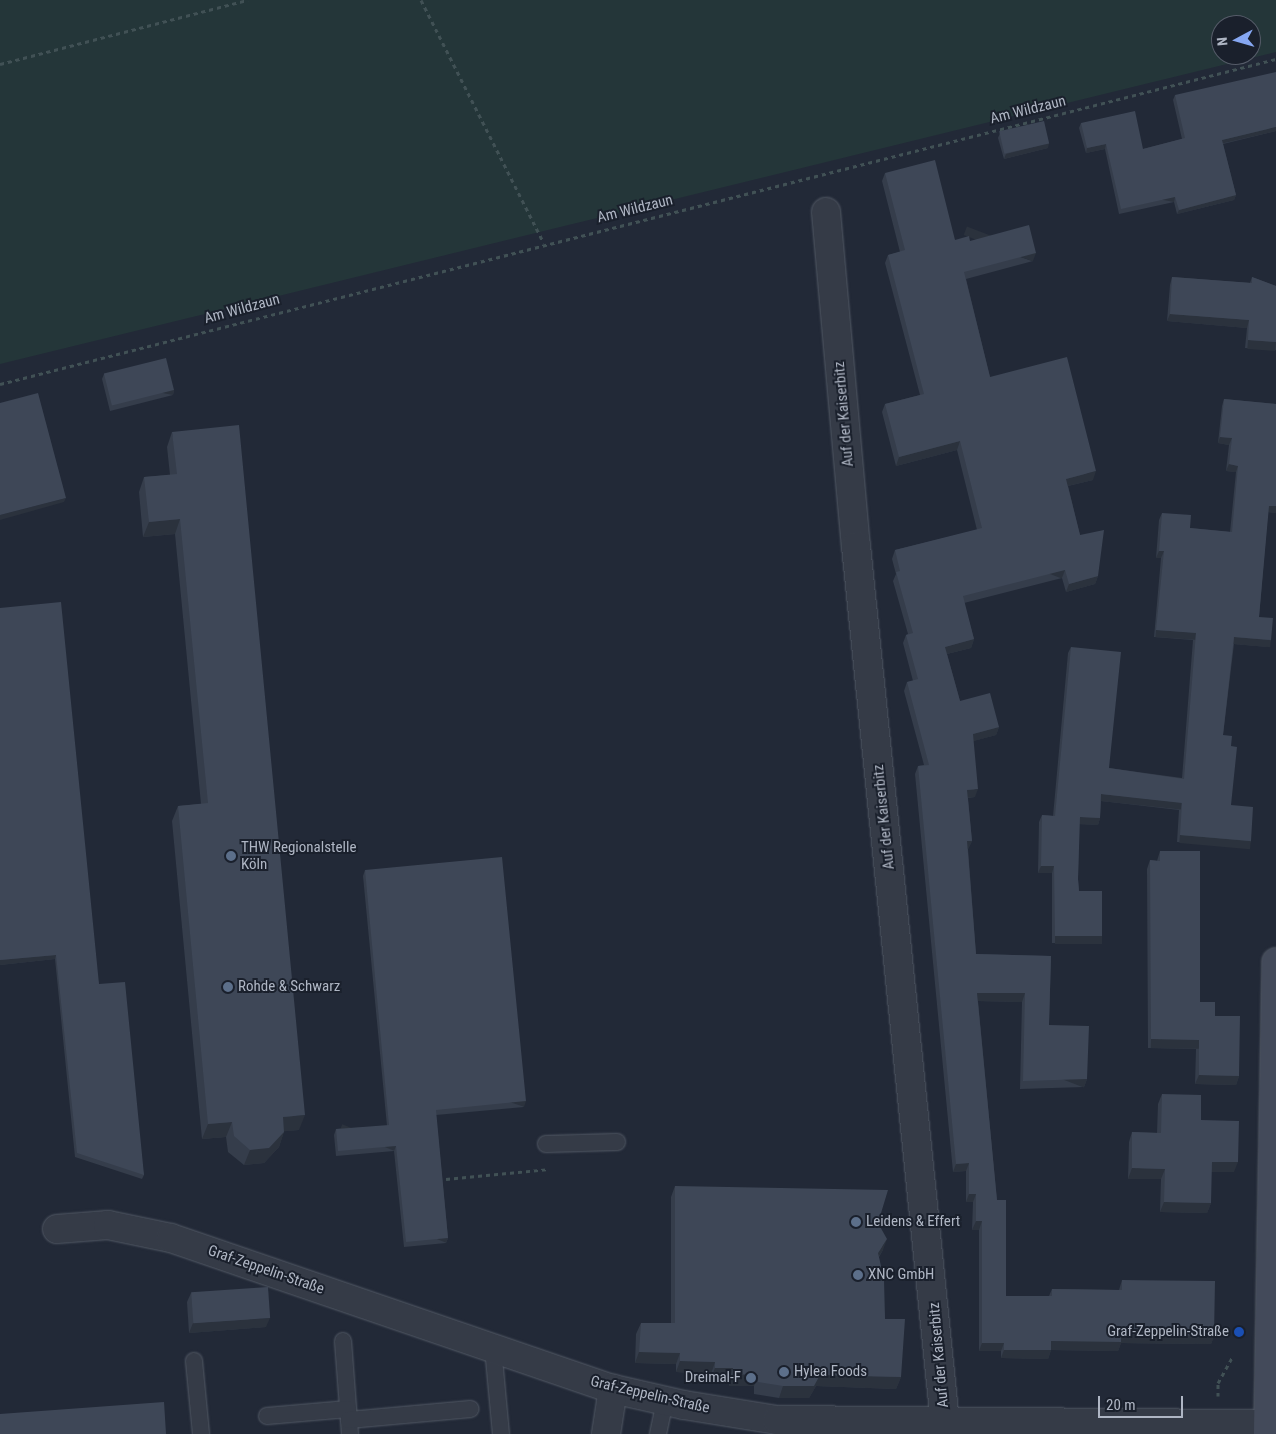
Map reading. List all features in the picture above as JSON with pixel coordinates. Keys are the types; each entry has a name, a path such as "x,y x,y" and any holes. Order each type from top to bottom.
{"main road":[{"path":"1268,1429 1273,1280 1276,962"}],"street":[{"name":"Auf der Kaiserbitz","path":"826,212 856,546 945,1422"},
{"name":"Graf-Zeppelin-Straße","path":"57,1229 108,1225 171,1238 613,1389 777,1420 1217,1424 1268,1429"},
{"path":"606,1434 613,1389"}],"lane":[{"path":"546,1144 617,1142"},
{"path":"343,1341 349,1421"},
{"path":"493,1348 501,1434"},
{"path":"194,1361 201,1434"},
{"path":"658,1434 665,1400"},
{"path":"267,1416 349,1421 471,1409"}],"path":[{"path":"0,64 248,0"},
{"path":"420,0 544,243"},
{"name":"Am Wildzaun","path":"0,384 544,243 1276,59"},
{"path":"446,1179 548,1169"},
{"path":"1217,1424 1218,1383 1232,1358"}],"shaded area":[{"path":"0,0 1276,0 1276,52 1261,56 1261,15 1211,15 1211,65 1223,65 0,364"}],"building":[{"path":"1276,72 1276,127 1222,140 1236,195 1179,210 1175,197 1121,209 1106,144 1087,148 1081,123 1135,111 1143,149 1185,138 1175,95"},
{"path":"1044,121 1049,143 1004,154 999,131"},
{"path":"935,160 955,240 969,236 970,241 1029,225 1036,253 964,272 990,377 1067,357 1096,471 1066,479 1080,535 1104,530 1098,576 1069,584 1065,570 963,596 974,639 945,647 960,701 990,693 999,727 973,734 978,789 967,790 972,841 967,841 976,954 1051,956 1049,1025 1089,1026 1087,1079 1023,1081 1025,993 977,993 997,1200 1006,1200 1006,1296 1052,1296 1052,1289 1122,1290 1122,1280 1215,1281 1214,1336 1121,1334 1121,1342 1051,1341 1051,1350 1004,1350 1004,1343 982,1343 982,1221 976,1221 976,1194 969,1194 969,1163 956,1164 918,766 929,765 907,682 918,679 906,635 913,633 896,572 900,571 895,550 982,528 960,441 899,457 885,404 924,394 888,255 905,250 885,173"},
{"path":"1172,277 1252,283 1252,277 1276,286 1276,342 1248,340 1249,320 1170,314"},
{"path":"166,358 174,390 112,406 104,373"},
{"path":"38,393 66,498 0,515 0,403"},
{"path":"1224,399 1276,404 1276,506 1269,506 1259,617 1273,618 1271,640 1234,637 1223,735 1232,736 1231,746 1237,747 1231,805 1253,807 1251,841 1180,835 1182,803 1101,794 1100,818 1080,817 1078,879 1079,891 1102,891 1102,936 1055,936 1054,866 1041,866 1042,815 1055,816 1071,647 1121,652 1109,768 1184,779 1196,633 1156,630 1164,551 1159,551 1162,513 1191,515 1190,528 1232,532 1238,466 1229,464 1232,438 1220,437"},
{"path":"239,425 305,1115 283,1117 284,1132 269,1148 250,1150 234,1136 232,1122 208,1124 178,806 208,803 180,519 149,522 144,477 177,474 172,432"},
{"path":"61,602 99,984 125,982 144,1175 77,1153 56,955 0,960 0,608"},
{"path":"1160,851 1200,851 1200,1002 1215,1002 1215,1016 1240,1016 1239,1076 1199,1075 1199,1040 1151,1039 1150,860 1160,861"},
{"path":"502,857 526,1101 436,1110 448,1238 406,1242 396,1146 338,1151 336,1129 389,1125 365,870"},
{"path":"1162,1094 1201,1095 1201,1120 1239,1121 1238,1162 1212,1162 1211,1203 1164,1202 1165,1169 1132,1168 1132,1132 1161,1133"},
{"path":"675,1186 888,1190 878,1223 887,1239 878,1253 884,1279 885,1319 905,1319 901,1377 820,1375 814,1386 783,1386 758,1382 758,1375 733,1374 733,1368 715,1368 715,1362 680,1361 680,1353 639,1352 641,1323 675,1323"},
{"path":"268,1287 270,1318 193,1323 191,1292"},
{"path":"164,1402 166,1434 0,1434 0,1414"}],"place":[{"name":"THW Regionalstelle Köln","path":"231,856"},
{"name":"Rohde & Schwarz","path":"228,987"},
{"name":"Leidens & Effert","path":"856,1222"},
{"name":"XNC GmbH","path":"858,1275"},
{"name":"Graf-Zeppelin-Straße","path":"1239,1332"},
{"name":"Hylea Foods","path":"784,1372"},
{"name":"Dreimal-F","path":"751,1378"}]}
